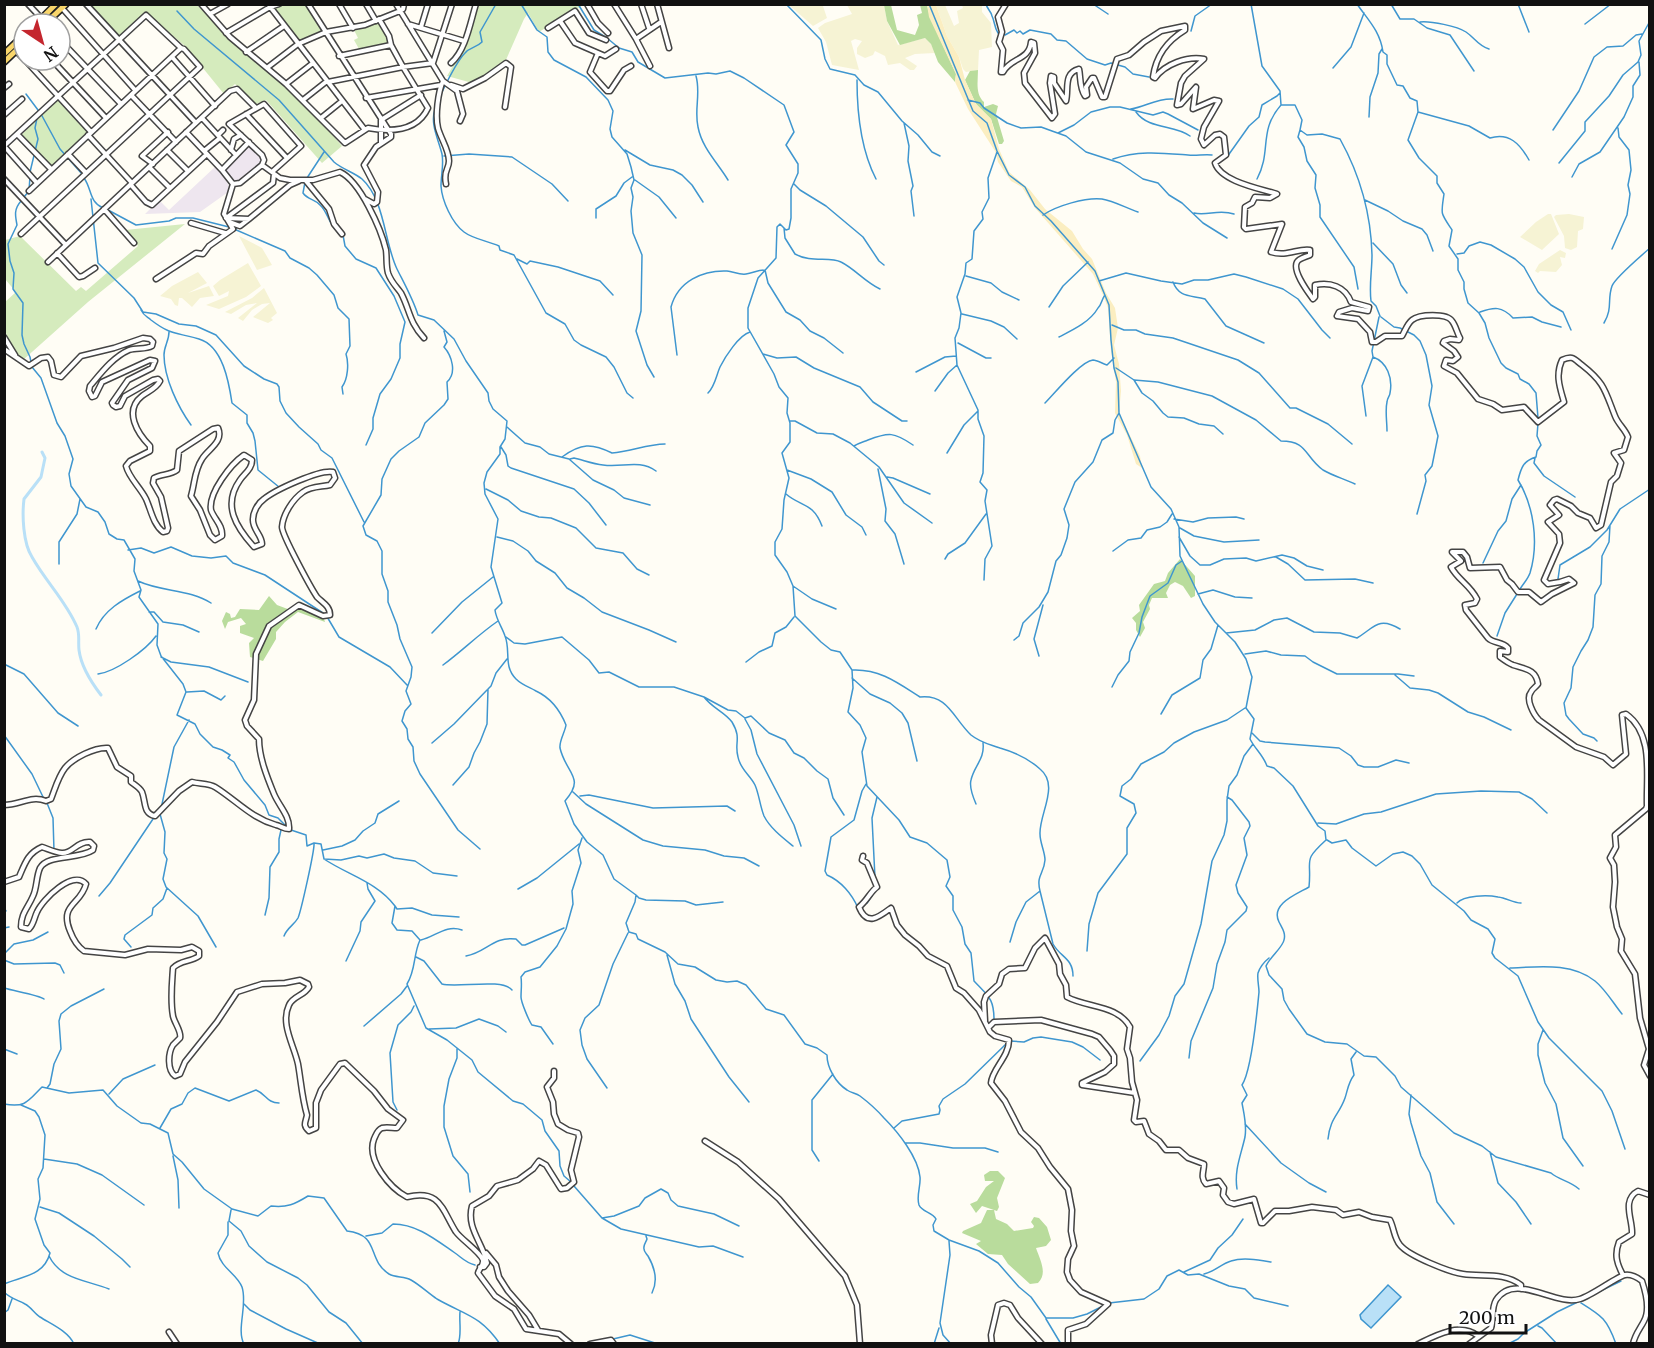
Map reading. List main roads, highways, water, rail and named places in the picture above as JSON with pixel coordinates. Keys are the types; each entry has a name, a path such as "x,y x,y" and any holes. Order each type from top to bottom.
{"water":[{"path":"1388,1285 1401,1297 1371,1328 1361,1319 1360,1315"}],"waterway":[{"path":"440,96 462,57 482,42 480,32 496,4"},
{"path":"521,4 537,30 547,37 548,52 554,60 586,77 608,100 613,111 610,129 612,137 627,154 634,180 631,188 633,233 642,255 641,311 636,331 647,365 654,377"},
{"path":"578,4 594,30 619,48 632,52 638,62 665,78 730,71 784,105 794,132 786,145 798,164 798,173 791,189 791,218 789,229 786,230 780,224 777,227 776,258 758,278 748,308 748,328 779,387 788,398 790,442 782,453 789,478 784,500 782,529 775,542 775,555 787,572 793,586 795,616 821,642 831,650 840,652 852,670 853,688 848,712 860,725 866,738 862,752 867,786 899,820 910,837 927,843 947,860 950,877 946,886 953,896 953,910 962,927 965,944 971,953 974,981 991,1002 994,1020"},
{"path":"786,4 821,40 825,59 830,69 855,75 864,85 878,92 932,152 940,156"},
{"path":"929,4 973,111 987,123 1009,175 1025,187 1035,206 1095,271 1109,305 1114,368 1118,382 1119,413 1151,487 1171,509 1179,527 1180,556 1203,604 1215,622 1235,642 1246,659 1252,677 1246,708 1254,719 1250,739 1267,766 1274,768 1293,786 1318,826 1325,831 1326,840 1311,857 1309,887 1286,900 1278,910 1277,916 1284,937 1283,943 1266,966 1269,975 1282,989 1284,1000 1307,1034 1325,1042 1347,1044 1364,1056 1376,1057 1395,1076 1401,1087 1454,1133 1482,1146 1496,1157 1551,1173 1579,1189"},
{"path":"986,4 998,33 1002,32 1005,35 1014,30 1023,34 1030,30 1051,34 1057,40 1066,41 1087,59 1105,65 1111,63 1125,67 1133,74 1149,77"},
{"path":"1093,4 1108,14"},
{"path":"1191,31 1195,16 1212,4"},
{"path":"1251,4 1262,66 1280,91 1281,105 1295,105 1302,120 1300,130 1307,135 1322,134 1340,139 1359,180 1367,209 1371,239 1371,301 1380,316"},
{"path":"1357,4 1376,32 1397,85 1403,86 1410,98 1417,101 1418,112 1408,140 1419,158 1437,176 1437,183 1444,194 1442,213 1452,230 1449,246 1458,259 1458,270 1464,282 1468,303 1479,313 1485,323 1489,338 1501,363 1518,374 1520,379 1529,384 1536,393 1538,418"},
{"path":"1391,4 1400,19 1414,19 1427,28 1450,35 1474,71"},
{"path":"1518,4 1529,32"},
{"path":"1585,24 1611,4"},
{"path":"177,11 194,29 279,100 334,162 362,179 370,188 380,210 397,269 418,315 434,320 454,339 488,393 493,409 507,421 500,454 487,472 484,483 485,494 498,519 491,567 502,603 495,610 507,642 508,664 512,674 521,683 551,701 566,725 560,748 573,775 574,786 565,801 574,824 587,842 603,855 614,879 636,895 626,923 629,932 665,952 678,964 695,967 716,980 737,981 746,985 766,1009 784,1015 805,1044 827,1055 830,1070 839,1083 875,1109 895,1130 911,1153 920,1177 919,1205 936,1219 933,1225 934,1231 949,1240 979,1251 998,1263 1031,1297 1046,1318 1073,1318 1105,1305"},
{"path":"1333,68 1351,47 1364,13"},
{"path":"1559,163 1585,131 1585,122 1609,96 1623,75 1638,62 1641,55 1639,41 1650,21"},
{"path":"1420,22 1444,24 1462,30 1489,49"},
{"path":"1553,130 1579,91 1594,57 1607,47 1623,46 1636,35 1642,34"},
{"path":"1369,117 1370,97 1378,73 1379,54 1382,49"},
{"path":"1572,177 1579,164 1600,152 1624,117 1633,97 1633,86 1640,75 1639,62"},
{"path":"696,76 697,121 700,135 728,180"},
{"path":"857,80 861,131 876,179"},
{"path":"1227,157 1249,126 1259,117 1262,105 1280,93"},
{"path":"26,94 38,113"},
{"path":"1131,109 1173,99"},
{"path":"968,100 980,103 1007,123 1021,128 1041,127 1066,136 1086,152 1120,163 1143,179 1158,183 1203,223 1227,238"},
{"path":"1257,179 1264,159 1267,132 1274,114 1281,105"},
{"path":"1058,133 1074,125 1091,112 1110,107 1120,107 1153,115 1163,112 1198,130"},
{"path":"435,109 434,126 443,158 441,186 443,198 455,223 468,234 499,246 500,250 514,255 546,313 565,324 574,340 606,357 614,367 627,393 633,398"},
{"path":"1136,112 1148,122 1184,132 1190,136"},
{"path":"1418,112 1469,126 1490,138 1508,138 1518,144 1529,160"},
{"path":"41,114 60,149 82,174"},
{"path":"30,172 38,139 35,128 37,118"},
{"path":"904,123 909,146 908,161 913,186 911,191 914,216"},
{"path":"1612,249 1627,215 1630,194 1629,150 1619,137 1618,128"},
{"path":"1300,130 1298,137 1304,147 1307,161 1316,175 1315,188 1320,205 1320,217 1354,267 1358,289"},
{"path":"625,150 650,165 673,170 682,175 703,202"},
{"path":"307,178 324,152"},
{"path":"984,580 985,559 992,546 985,501 987,490 980,482 983,473 984,436 978,419 978,410 957,365 955,338 961,313 957,297 965,274 966,263 972,259 974,231 983,219 982,212 989,198 988,178 997,152"},
{"path":"1113,159 1141,153 1212,155"},
{"path":"444,156 469,154 512,157 552,184 568,201"},
{"path":"24,197 29,191 30,176"},
{"path":"596,218 596,209 616,196 624,183 632,177"},
{"path":"84,178 93,199 103,208"},
{"path":"635,180 659,197 676,218"},
{"path":"305,182 303,193 323,208 337,231"},
{"path":"794,184 826,206 863,237 884,265"},
{"path":"91,199 98,263 134,298 143,312 156,314 179,324 196,326 216,335 244,366 264,379 277,384 280,401 286,413 318,444 321,450 332,458 364,522"},
{"path":"1043,215 1055,208 1088,199 1111,201 1138,212"},
{"path":"1365,200 1422,229 1433,251"},
{"path":"21,201 16,212 17,225 8,244 14,273 13,289 23,303 22,335 32,367 41,378 73,459 69,474 71,486 86,507 98,512 109,534 124,540 135,559 134,571 141,590 139,597 158,624 157,645 161,656 183,684 186,692 177,715 195,724 200,734 213,747 230,755 228,758 234,762 244,780 265,805 269,815 278,818 287,827"},
{"path":"108,210 136,225 176,218 193,218 229,227"},
{"path":"1194,213 1234,214"},
{"path":"784,228 785,238 795,254 807,258 837,260 880,289"},
{"path":"234,229 285,251 290,258 317,275 334,295 338,308 349,319 350,346 346,354 347,371 342,387 343,394"},
{"path":"343,235 345,246 356,259 376,268 394,296 405,322 400,344 400,358 391,379 380,394 373,418 373,429 366,445"},
{"path":"1457,254 1464,253 1469,246 1480,242 1491,245 1515,259 1524,267 1538,292 1551,305 1563,312 1571,330"},
{"path":"1373,243 1393,264 1401,285 1407,293"},
{"path":"1604,323 1614,282 1650,248"},
{"path":"517,259 527,264 530,261 558,267 600,281 613,295"},
{"path":"1049,307 1063,286 1088,262"},
{"path":"677,355 671,307 679,290 693,279 709,273 727,271 744,274 760,270 765,270 768,283 786,312 843,353"},
{"path":"1099,281 1126,273 1182,284 1234,274 1283,289 1298,299 1330,338"},
{"path":"966,276 991,283 1002,292 1019,300"},
{"path":"1173,282 1182,293 1205,299 1226,326 1264,343"},
{"path":"1059,337 1081,325 1090,317 1105,295"},
{"path":"1480,312 1498,309 1505,311 1513,318 1532,317 1561,327"},
{"path":"141,310 145,316 164,329 199,339 214,349 223,366 232,403 247,415 247,423 255,441 258,470 279,487"},
{"path":"962,314 991,321 1004,327 1017,339"},
{"path":"1366,416 1362,386 1373,357 1372,351 1379,317"},
{"path":"1381,317 1394,327 1414,335 1420,341 1426,355 1432,386 1429,405 1438,436 1432,466 1425,475 1426,481 1417,514"},
{"path":"1112,325 1124,330 1136,330 1145,334 1173,338 1238,360 1259,373 1290,408 1296,408 1328,424 1352,444"},
{"path":"444,331 447,342 444,347 453,369 447,382 448,399 425,423 419,437 391,459 382,479 381,495 363,526 366,535 377,541 382,551 382,574 388,591 388,602 412,667 406,691 411,704 405,711 402,721 413,747 414,761 420,774 458,830 480,849"},
{"path":"169,332 164,355 166,373 181,410 191,425"},
{"path":"708,393 729,352 741,337 750,332"},
{"path":"958,343 986,358 991,358"},
{"path":"763,354 777,358 796,357 814,368 860,387 873,402 902,421 907,421"},
{"path":"916,372 945,357 956,356"},
{"path":"1373,357 1382,363 1390,376 1391,387 1386,409 1387,431"},
{"path":"1045,403 1088,362 1095,360 1107,365 1114,358"},
{"path":"935,391 957,365"},
{"path":"1116,368 1134,380 1158,382 1212,396 1256,420 1281,441 1301,446 1323,470 1355,484"},
{"path":"1134,380 1142,393 1168,417 1184,418 1199,424 1214,426 1223,434"},
{"path":"947,453 964,425 978,411"},
{"path":"1014,640 1019,636 1023,623 1039,607 1048,592 1056,561 1061,555 1067,538 1069,525 1064,509 1075,482 1093,462 1102,440 1113,433 1115,420 1119,413"},
{"path":"790,421 795,421 817,433 833,434 850,443 879,467 904,503 932,523"},
{"path":"1520,589 1530,573 1534,537 1528,501 1518,480 1523,466 1536,457 1541,445 1537,436 1538,423"},
{"path":"507,427 525,443 540,447 549,454 569,459 593,480 614,490 624,498 650,505"},
{"path":"854,446 886,435 896,436 913,445"},
{"path":"562,457 575,449 587,446 598,447 612,453 665,444"},
{"path":"501,447 506,455 508,466 574,489 589,503 606,525"},
{"path":"42,452 45,458 41,477 24,499 25,537 29,551 62,600 78,630 82,662 101,695"},
{"path":"1535,458 1534,463 1544,476 1575,497"},
{"path":"570,459 610,466 643,465 656,471"},
{"path":"878,469 886,509 885,521 895,534 904,564"},
{"path":"787,470 811,479 832,492 846,515 862,527 866,535"},
{"path":"887,477 930,494"},
{"path":"1483,563 1498,531 1506,521 1512,499 1521,485"},
{"path":"486,489 508,500 521,511 551,518 576,528 596,548 623,553 637,569 649,575"},
{"path":"1558,579 1560,565 1590,547 1607,530 1620,509 1650,489"},
{"path":"786,494 811,509 822,526"},
{"path":"59,564 59,542 77,514 80,499"},
{"path":"945,559 948,554 965,543 986,514"},
{"path":"1113,551 1128,540 1141,538 1147,530 1160,527 1172,514"},
{"path":"1174,519 1193,522 1208,518 1244,519"},
{"path":"1597,741 1583,734 1569,719 1564,703 1571,688 1573,667 1593,627 1595,595 1601,584 1602,556 1609,542 1610,525"},
{"path":"1180,528 1194,536 1224,542 1259,540"},
{"path":"497,537 513,541 528,551 536,561 555,573 567,588 602,612 676,642"},
{"path":"1179,537 1190,556 1200,565 1210,565 1224,559 1246,558 1256,561 1282,555 1323,570"},
{"path":"128,550 141,548 154,553 171,547 192,556 211,558 226,556 233,563 265,575 326,615 339,637 390,667 407,685"},
{"path":"1276,557 1288,564 1305,580 1355,579 1373,583"},
{"path":"1112,687 1129,661 1130,652 1139,633 1150,596 1168,583 1176,565 1182,561"},
{"path":"432,633 462,602 493,577"},
{"path":"138,581 194,595 211,603"},
{"path":"793,586 812,599 836,609"},
{"path":"1198,594 1213,590 1235,597 1252,598"},
{"path":"96,629 109,611 140,591"},
{"path":"1497,636 1505,613 1517,594"},
{"path":"1039,656 1034,639 1043,605"},
{"path":"149,612 154,612 163,622 183,625 199,632"},
{"path":"746,662 772,646 775,633 786,627 794,617"},
{"path":"1226,633 1255,630 1274,620 1287,618 1314,632 1340,633 1357,638 1381,623 1400,629"},
{"path":"443,665 498,621"},
{"path":"1161,714 1172,695 1200,678 1203,660 1211,649 1218,625"},
{"path":"98,674 130,660 156,636"},
{"path":"506,637 514,643 525,644 562,637 589,660 599,673 609,672 639,687 674,687 704,697 728,710 736,711 745,718 751,716 769,733 785,740 794,753 804,758 828,779 833,798 844,815"},
{"path":"1245,654 1266,651 1281,655 1305,656 1337,674 1414,676"},
{"path":"161,657 171,662 209,667 248,682"},
{"path":"453,785 469,767 480,742 487,724 488,689 496,673 507,659"},
{"path":"4,664 24,674 58,713 78,726"},
{"path":"853,670 880,674 920,697 937,699 949,708 975,738 1021,756 1036,765 1046,776 1049,791 1040,837 1045,860 1039,881 1040,891 1026,902 1016,922 1010,942"},
{"path":"1395,675 1410,688 1438,693 1468,712 1511,730"},
{"path":"852,678 870,694 890,703 902,713 908,723 917,761"},
{"path":"432,743 487,690"},
{"path":"187,692 204,691 221,700 225,696"},
{"path":"704,697 732,722 737,733 739,761 755,785 764,816 773,829 793,846"},
{"path":"1087,951 1089,924 1098,893 1127,854 1127,828 1136,813 1134,804 1120,796 1122,786 1131,779 1141,764 1164,752 1174,743 1194,732 1227,720 1245,708"},
{"path":"745,719 751,730 757,754 794,825 801,846"},
{"path":"161,809 174,747 189,720"},
{"path":"1252,733 1260,741 1265,742 1339,748 1351,756 1358,765 1364,767 1378,767 1396,760 1409,763"},
{"path":"4,735 32,774 44,799"},
{"path":"976,804 971,783 972,775 981,758 983,743"},
{"path":"1140,1061 1159,1035 1169,1016 1175,996 1184,984 1201,924 1212,861 1224,835 1229,786 1237,775 1244,756 1253,744"},
{"path":"858,908 846,888 827,875 825,871 831,837 854,820 866,784"},
{"path":"1318,823 1336,824 1436,794 1481,791 1519,792 1532,799 1547,813"},
{"path":"573,792 586,804 643,840 663,846 705,850 724,856 744,858 759,866"},
{"path":"580,796 589,795 653,808 727,806 735,811"},
{"path":"875,878 872,818 877,797"},
{"path":"1189,1058 1191,1041 1213,988 1227,930 1246,911 1247,907 1236,885 1247,855 1244,838 1250,826 1232,800 1227,797"},
{"path":"323,850 342,846 355,840 375,823 378,814 399,801"},
{"path":"47,803 53,818 54,851"},
{"path":"160,814 165,832 164,853 167,859 163,879 166,887 198,916 216,947"},
{"path":"99,896 155,816"},
{"path":"265,915 269,898 270,867 279,852 281,830"},
{"path":"291,830 306,835 307,846 314,843 321,844 324,859 371,885 395,906 392,923 397,930 412,931 420,940 407,984 426,1028 447,1040 472,1060 478,1072 513,1101 523,1104 542,1120 545,1131 559,1151 560,1166 564,1176 571,1182"},
{"path":"553,1044 541,1027 532,1025 529,1020 521,999 521,977 525,972 540,967 557,946 566,929 573,904 572,891 581,863 578,850 582,838"},
{"path":"1327,840 1332,843 1346,840 1352,848 1376,866 1393,854 1403,852 1412,856 1420,864 1432,885 1464,911 1471,920 1488,929 1495,939 1492,953 1518,976 1538,1022 1549,1038 1602,1091 1612,1111 1625,1149"},
{"path":"284,936 298,918 314,843"},
{"path":"518,889 537,878 579,844"},
{"path":"324,859 341,860 359,856 367,858 384,854 415,861 433,873 457,876"},
{"path":"346,961 360,931 361,922 375,901 367,883"},
{"path":"131,947 124,939 125,935 152,915 153,908 163,899 167,888"},
{"path":"1040,891 1053,944 1069,961 1073,976"},
{"path":"867,903 873,894"},
{"path":"636,895 646,900 685,901 696,905 723,902"},
{"path":"1457,903 1465,898 1482,896 1494,896 1521,903"},
{"path":"395,906 397,909 412,908 432,915 459,917"},
{"path":"4,928 9,927"},
{"path":"466,956 501,940 516,939 525,945 564,928"},
{"path":"421,940 446,930 462,930"},
{"path":"4,954 14,944 33,940 48,932"},
{"path":"607,1088 587,1059 580,1030 585,1018 599,1005 613,964 628,933"},
{"path":"667,955 675,984 685,1001 691,1019 729,1077 749,1102"},
{"path":"416,957 424,961 442,984 490,984 507,986 512,990"},
{"path":"1237,1189 1237,1169 1246,1133 1242,1103 1247,1095 1242,1085 1249,1067 1254,1040 1259,992 1258,973 1269,958"},
{"path":"4,960 14,964 55,963 60,965 64,973"},
{"path":"1510,968 1565,968 1586,975 1603,988 1622,1014"},
{"path":"364,1026 407,986"},
{"path":"4,988 44,999"},
{"path":"47,1088 61,1049 59,1021 61,1014 71,1006 104,989"},
{"path":"397,1110 393,1102 390,1053 398,1025 414,1006"},
{"path":"429,1029 456,1028 479,1019 498,1026 506,1032"},
{"path":"1543,1030 1538,1044 1538,1055 1545,1083 1556,1104 1563,1138 1583,1166"},
{"path":"1010,1041 1024,1042 1041,1037 1072,1042 1100,1060"},
{"path":"894,1128 902,1121 939,1114 939,1106 943,1099 965,1084 1006,1044"},
{"path":"4,1049 17,1054"},
{"path":"457,1049 457,1058 449,1079 444,1106 444,1127 453,1156 468,1174 470,1192"},
{"path":"1328,1139 1333,1121 1343,1104 1349,1083 1354,1075 1351,1059 1356,1052"},
{"path":"109,1094 123,1079 155,1065"},
{"path":"819,1161 812,1150 812,1100 833,1074"},
{"path":"4,1104 22,1104 30,1100 42,1087 69,1093 103,1090 117,1106 141,1123 150,1124 168,1133 173,1154 204,1189 232,1209 258,1216 271,1206 291,1205 308,1196 324,1198 347,1231 365,1237 378,1262 389,1274 411,1280 437,1299 479,1321 500,1344"},
{"path":"160,1128 171,1109 182,1104 188,1093 195,1088 229,1101 256,1090 272,1102 279,1103"},
{"path":"1411,1095 1409,1114 1421,1156 1430,1173 1437,1202 1454,1224"},
{"path":"4,1284 38,1271 47,1261 50,1253 44,1245 35,1219 40,1199 38,1179 43,1168 45,1135 35,1111 21,1105"},
{"path":"1245,1124 1281,1163 1326,1192"},
{"path":"905,1143 953,1148 985,1148 998,1152"},
{"path":"1490,1152 1498,1183 1516,1202 1531,1224"},
{"path":"173,1156 178,1180 179,1208"},
{"path":"44,1159 77,1164 102,1175 144,1205"},
{"path":"574,1186 602,1218 621,1229 699,1247 713,1246 743,1257"},
{"path":"602,1218 639,1206 645,1198 661,1189 668,1193 671,1200 678,1206 714,1214 739,1226"},
{"path":"40,1207 59,1213 94,1236 130,1267"},
{"path":"231,1210 229,1221 241,1231 249,1246 267,1262 307,1285 329,1312 346,1323 363,1344"},
{"path":"1184,1272 1210,1260 1243,1219"},
{"path":"228,1222 228,1235 218,1253 222,1263 237,1278 242,1287 244,1301 241,1331 244,1344"},
{"path":"366,1236 382,1233 393,1224 410,1227 426,1234 475,1265"},
{"path":"646,1236 644,1250 655,1274 652,1293"},
{"path":"949,1241 950,1255 940,1323 943,1335 951,1344"},
{"path":"49,1256 54,1264 67,1275 109,1289"},
{"path":"1204,1274 1236,1260 1251,1259 1271,1262"},
{"path":"1109,1303 1144,1299 1159,1289 1167,1276 1179,1270 1188,1275 1199,1274 1229,1286 1245,1289 1254,1298 1288,1306"},
{"path":"1508,1344 1557,1312 1621,1281"},
{"path":"4,1292 27,1305 38,1316 64,1332 74,1344"},
{"path":"4,1313 8,1310 12,1299"},
{"path":"1581,1303 1603,1319 1616,1344"},
{"path":"244,1304 250,1310 286,1329 320,1344"},
{"path":"458,1344 460,1312"},
{"path":"1046,1319 1061,1344"},
{"path":"1538,1326 1557,1344"},
{"path":"934,1344 939,1328"},
{"path":"613,1339 630,1335 658,1344"}]}
